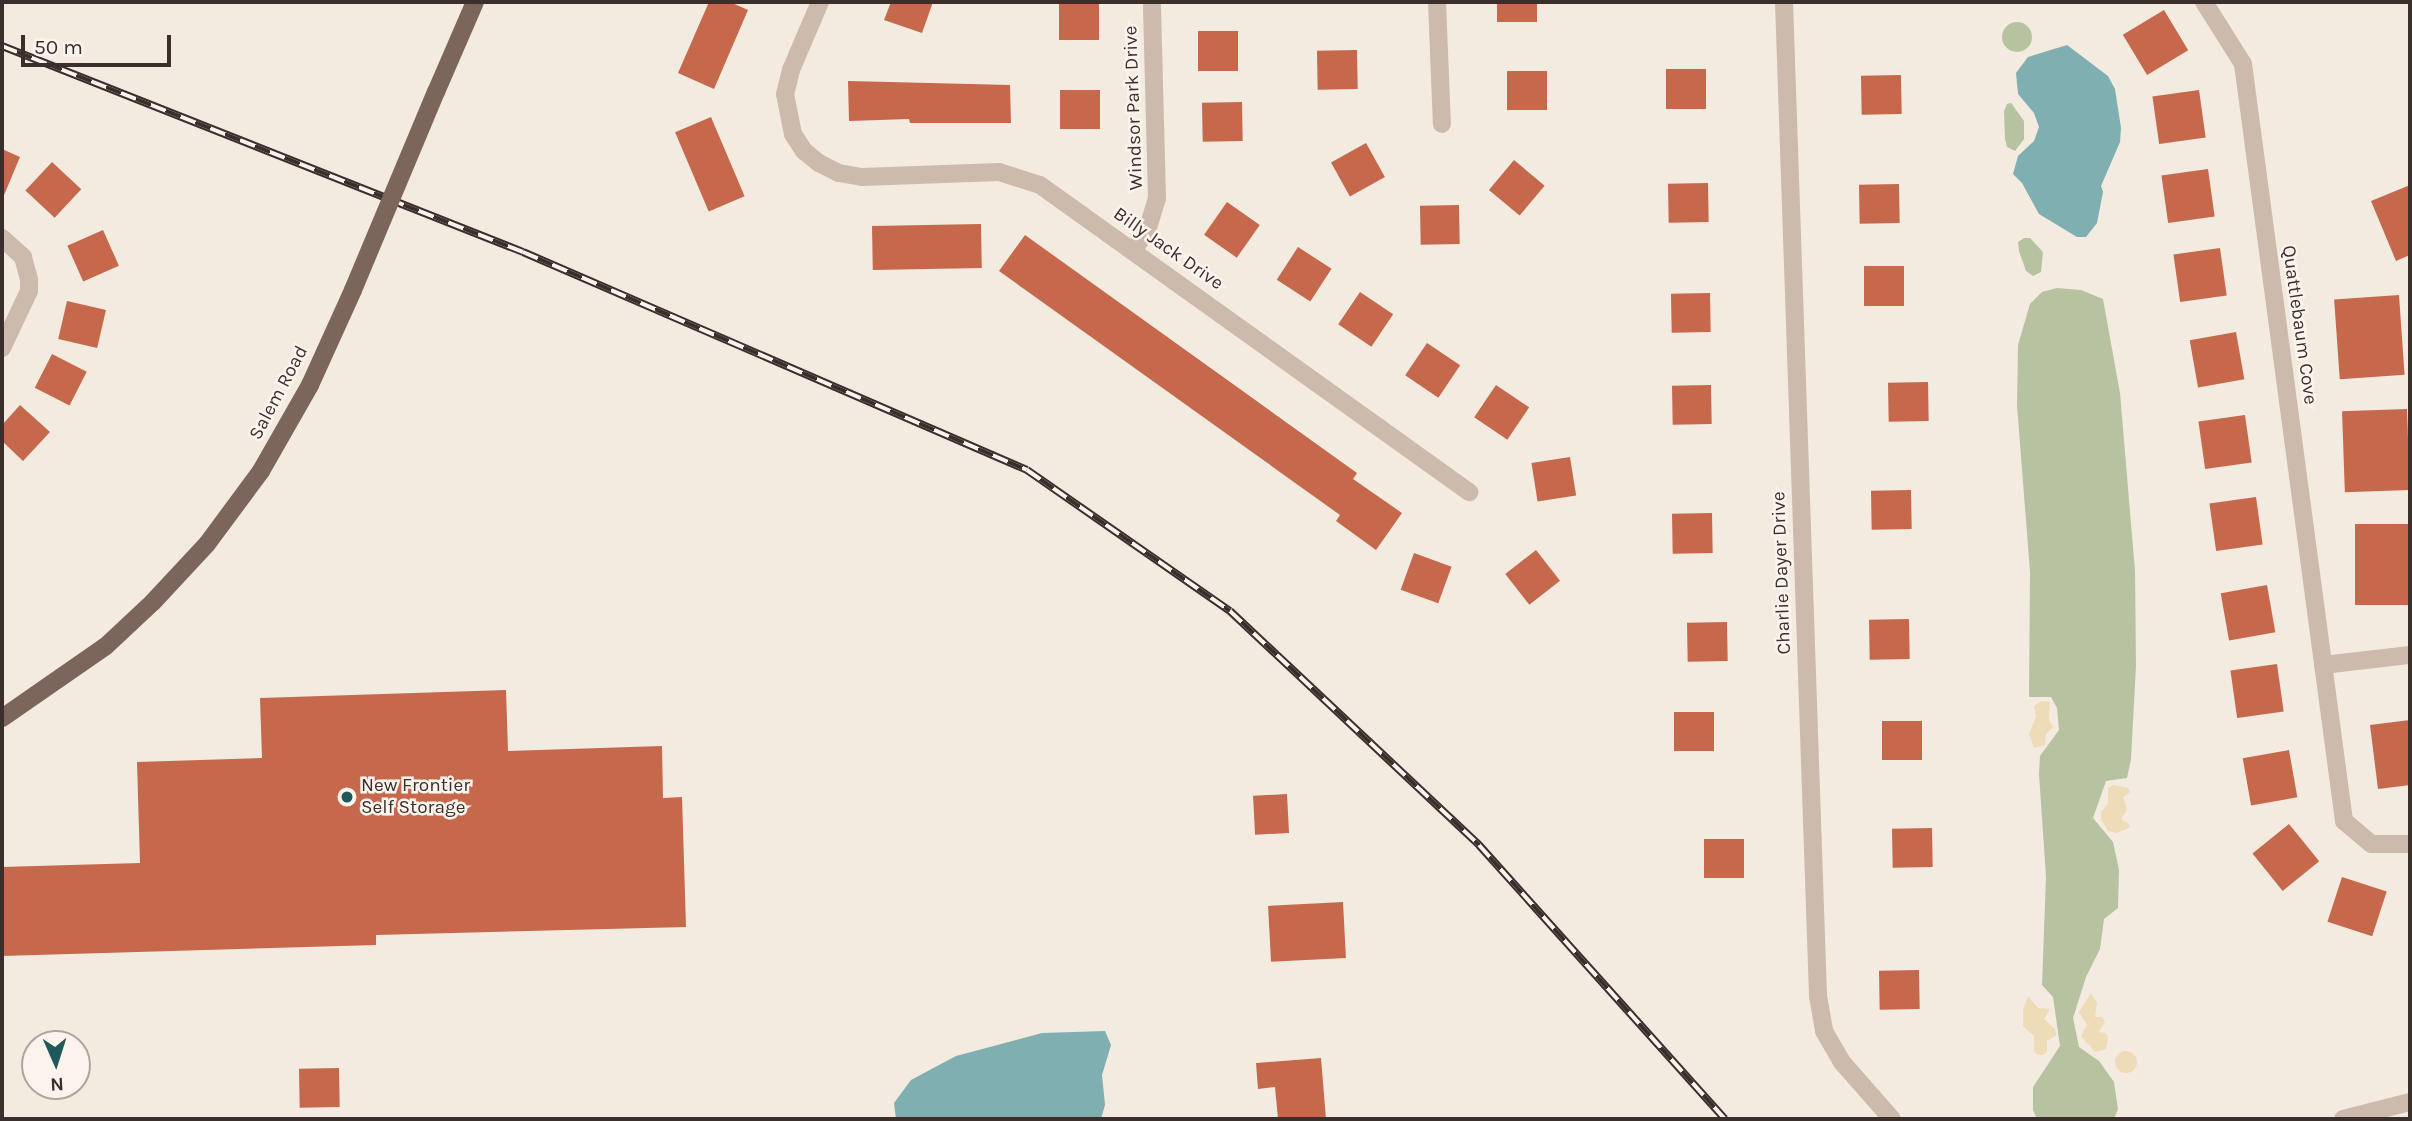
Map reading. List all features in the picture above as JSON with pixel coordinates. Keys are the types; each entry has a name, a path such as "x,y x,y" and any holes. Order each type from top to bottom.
{"main road":[{"name":"Salem Road","path":"2,718 106,646 153,602 207,544 261,471 310,385 354,290 475,2"}],"street":[{"name":"Billy Jack Drive","path":"820,2 790,69 785,94 793,134 804,151 819,163 839,173 862,177 999,172 1040,185 1134,249 1469,492"},
{"name":"Windsor Park Drive","path":"1134,249 1147,231 1157,198 1152,2"},
{"path":"1437,2 1442,124"},
{"name":"Charlie Dayer Drive","path":"1784,2 1818,996 1824,1031 1841,1061 1892,1119"},
{"name":"Quattlebaum Cove","path":"2204,2 2243,64 2344,821 2371,844 2410,844"},
{"path":"2,238 23,257 28,272 29,291 2,348"},
{"path":"2323,665 2410,655"},
{"path":"2343,1119 2410,1102"}],"green space":[{"path":"2017,22 2027,27 2032,37 2027,47 2017,52 2007,47 2002,37 2007,27"},
{"path":"2011,103 2024,121 2024,139 2015,151 2007,147 2005,139 2004,111 2007,104"},
{"path":"2030,238 2043,252 2041,272 2033,276 2026,271 2019,251 2018,242"},
{"path":"2057,288 2081,290 2103,299 2120,393 2135,571 2136,666 2131,759 2127,778 2106,781 2093,818 2113,842 2119,870 2118,908 2104,919 2100,949 2086,977 2073,1018 2079,1047 2099,1061 2114,1082 2118,1109 2114,1119 2037,1119 2033,1110 2033,1087 2060,1046 2053,997 2042,985 2046,877 2039,774 2040,756 2059,730 2057,708 2051,697 2029,697 2030,572 2017,405 2018,345 2030,304 2042,292"}],"sand":[{"path":"2041,701 2050,702 2049,720 2053,727 2046,734 2045,745 2034,748 2029,734 2036,717 2034,706"},
{"path":"2113,785 2128,788 2130,792 2123,797 2127,810 2121,819 2130,825 2117,833 2108,831 2101,819 2101,812 2108,803 2108,788"},
{"path":"2091,993 2097,1003 2095,1017 2102,1017 2105,1022 2099,1032 2106,1033 2108,1038 2106,1049 2095,1052 2081,1036 2087,1025 2079,1012"},
{"path":"2028,996 2038,1008 2050,1009 2044,1019 2055,1029 2056,1035 2047,1041 2047,1052 2043,1055 2034,1051 2034,1036 2023,1026 2023,1009"},
{"path":"2126,1051 2134,1054 2137,1062 2134,1070 2126,1073 2118,1070 2115,1062 2118,1054"}],"water":[{"path":"2067,45 2108,76 2115,89 2121,128 2120,142 2101,186 2103,192 2097,223 2086,237 2077,237 2039,214 2022,183 2013,174 2018,156 2034,141 2039,127 2034,113 2018,94 2016,73 2028,57"},
{"path":"1105,1031 1111,1045 1102,1075 1105,1105 1101,1119 896,1119 894,1103 911,1080 956,1056 1042,1033"}],"building":[{"path":"709,2 730,2 748,10 714,89 678,73"},
{"path":"891,2 933,2 922,33 884,20"},
{"path":"1059,2 1099,2 1099,40 1059,40"},
{"path":"1497,2 1537,2 1537,22 1497,22"},
{"path":"2164,10 2188,50 2147,75 2123,35"},
{"path":"1198,31 1238,31 1238,71 1198,71"},
{"path":"1357,50 1358,89 1318,90 1317,51"},
{"path":"1666,69 1706,69 1706,109 1666,109"},
{"path":"1507,71 1547,71 1547,110 1507,110"},
{"path":"1901,75 1902,114 1862,115 1861,76"},
{"path":"848,81 1010,85 1011,123 910,123 909,119 849,121"},
{"path":"1060,90 1100,90 1100,129 1060,129"},
{"path":"2199,90 2206,138 2159,144 2152,97"},
{"path":"1242,102 1243,141 1203,142 1202,103"},
{"path":"711,117 745,196 709,211 675,132"},
{"path":"1366,143 1385,177 1350,197 1331,162"},
{"path":"2,149 20,157 2,200"},
{"path":"1514,160 1545,186 1520,216 1489,190"},
{"path":"52,162 81,189 55,218 25,191"},
{"path":"2208,169 2215,217 2168,223 2161,176"},
{"path":"1708,183 1709,222 1669,223 1668,184"},
{"path":"1899,184 1900,223 1860,224 1859,185"},
{"path":"2410,185 2410,255 2396,261 2371,201"},
{"path":"1227,202 1260,225 1237,258 1204,235"},
{"path":"1459,205 1460,244 1421,245 1420,206"},
{"path":"981,224 982,268 873,270 872,226"},
{"path":"103,230 119,266 83,281 67,246"},
{"path":"1025,235 1357,473 1353,479 1402,513 1376,550 1336,521 1340,515 999,271"},
{"path":"1298,247 1332,269 1310,301 1277,280"},
{"path":"2220,248 2227,296 2180,302 2173,255"},
{"path":"1864,266 1904,266 1904,306 1864,306"},
{"path":"1360,292 1393,314 1371,347 1338,324"},
{"path":"1710,293 1711,332 1672,333 1671,294"},
{"path":"2399,295 2405,375 2340,379 2334,300"},
{"path":"67,301 106,310 97,348 58,339"},
{"path":"2236,332 2244,379 2198,387 2190,340"},
{"path":"1427,343 1460,365 1438,398 1405,375"},
{"path":"52,354 87,372 69,406 35,388"},
{"path":"1928,382 1929,421 1889,422 1888,383"},
{"path":"1496,385 1529,407 1507,440 1474,417"},
{"path":"1711,385 1712,424 1673,425 1672,386"},
{"path":"20,405 50,432 23,461 2,441 2,425"},
{"path":"2407,409 2410,490 2345,492 2342,411"},
{"path":"2245,415 2252,463 2205,469 2198,422"},
{"path":"1570,457 1576,496 1538,502 1531,463"},
{"path":"1911,490 1912,529 1872,530 1871,491"},
{"path":"2256,497 2263,545 2216,551 2209,504"},
{"path":"1712,513 1713,553 1673,554 1672,514"},
{"path":"2355,524 2410,524 2410,605 2355,605"},
{"path":"1536,550 1560,581 1529,605 1505,574"},
{"path":"1414,553 1452,567 1438,603 1401,590"},
{"path":"2267,585 2275,632 2229,640 2221,593"},
{"path":"1909,619 1910,659 1870,660 1869,620"},
{"path":"1727,622 1728,661 1688,662 1687,623"},
{"path":"2277,664 2284,712 2237,718 2230,671"},
{"path":"506,690 508,751 662,746 663,798 682,797 686,927 376,935 376,945 2,956 2,867 140,863 137,762 262,758 260,698"},
{"path":"1674,712 1714,712 1714,751 1674,751"},
{"path":"2410,720 2410,785 2378,789 2370,725"},
{"path":"1882,721 1922,721 1922,760 1882,760"},
{"path":"2289,750 2297,797 2251,805 2243,758"},
{"path":"1287,794 1289,833 1255,835 1253,796"},
{"path":"2289,824 2319,861 2283,891 2252,854"},
{"path":"1932,828 1933,867 1893,868 1892,829"},
{"path":"1704,839 1744,839 1744,878 1704,878"},
{"path":"2342,877 2387,892 2372,936 2327,922"},
{"path":"1343,902 1346,958 1271,962 1268,906"},
{"path":"1919,970 1920,1009 1880,1010 1879,971"},
{"path":"1321,1058 1326,1119 1278,1119 1275,1087 1258,1089 1256,1063"},
{"path":"339,1068 340,1107 300,1108 299,1069"}],"railway":[{"path":"2,46 523,252 1027,470 1230,611 1479,845 1725,1119"}],"place":[{"name":"New Frontier Self Storage","path":"347,797"}]}
